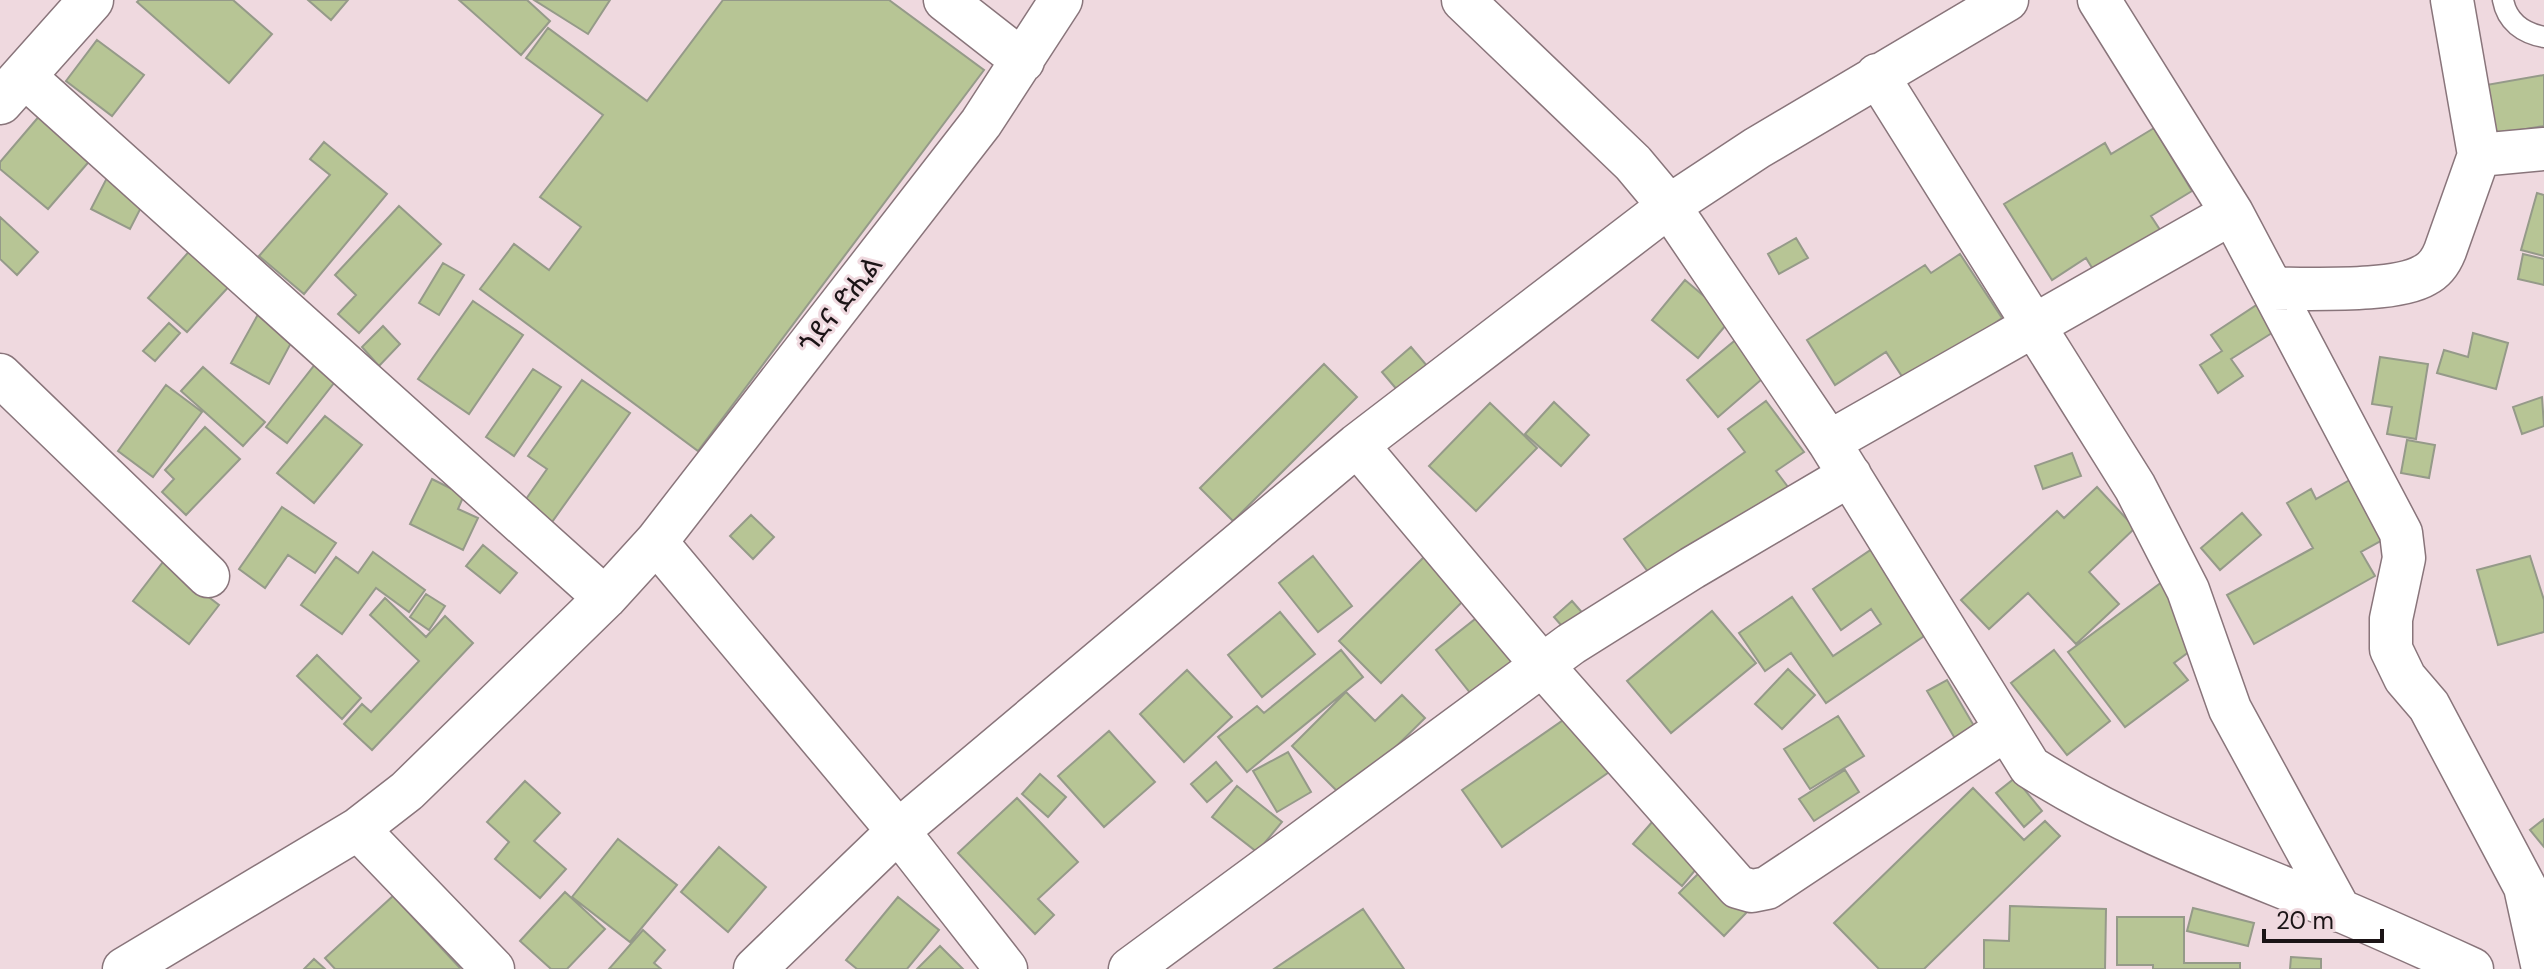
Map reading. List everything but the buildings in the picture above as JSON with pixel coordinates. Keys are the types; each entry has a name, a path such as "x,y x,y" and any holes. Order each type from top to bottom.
{"main road":[{"path":"12,89 75,6"}],"street":[{"path":"945,0 1023,61"},
{"name":"ጎደና ድሒል","path":"131,968 358,829 407,791 605,598 656,542 981,123 1061,0"},
{"path":"1463,0 1633,163 1669,206 1839,458 2030,767 2074,795 2246,874 2472,969"},
{"path":"755,969 898,831 1357,445 1669,206 1877,75 2007,0"},
{"path":"2099,0 2232,213 2401,533 2404,558 2391,619 2391,649 2405,678 2429,706 2442,729 2525,887 2543,969"},
{"path":"2273,289 2390,286 2424,277 2440,261 2479,155 2452,0"},
{"path":"1877,75 2135,487 2188,590 2230,709 2340,911"},
{"path":"12,89 605,598"},
{"path":"2479,155 2544,149"},
{"path":"1130,969 1542,665 1692,568 1839,458 2032,326 2232,213"},
{"path":"0,375 208,576"},
{"path":"1357,445 1542,665 1738,887 1752,891 1767,888 2006,729"},
{"path":"656,542 898,831 1006,969"},
{"path":"358,829 493,969"}],"lane":[{"path":"2503,0 2505,12 2521,31 2544,37"}]}
